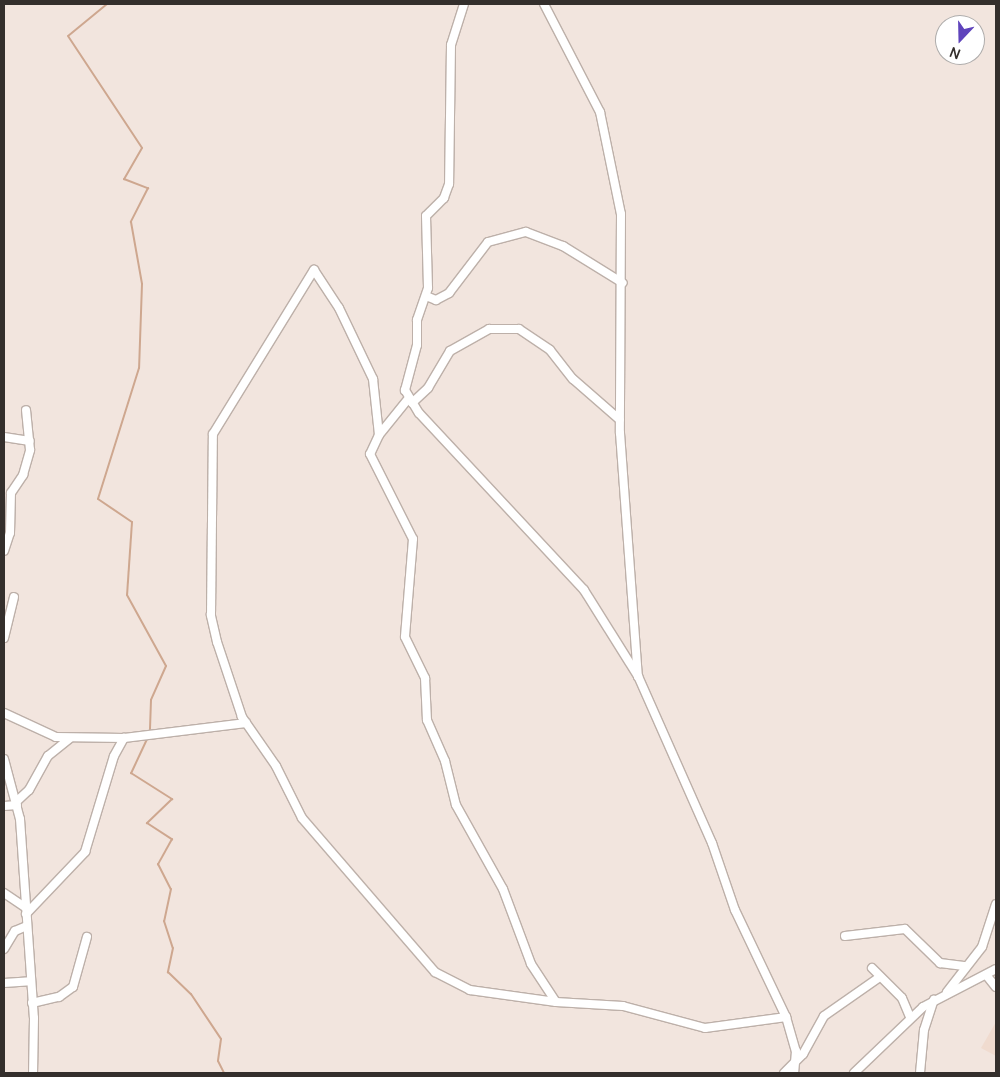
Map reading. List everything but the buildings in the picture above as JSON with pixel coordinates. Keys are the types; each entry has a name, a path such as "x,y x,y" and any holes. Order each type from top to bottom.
{"street":[{"path":"464,4 450,52 448,189 444,198 426,216 426,296 416,320 417,345 404,387 410,401 584,590 638,676 712,843 735,910 786,1017 795,1063 794,1073"},
{"path":"544,4 603,120 621,214 623,283 620,420 638,676"},
{"path":"426,296 436,300 449,293 488,242 526,232 563,246 623,283"},
{"path":"378,435 371,374 339,308 314,270 212,439 216,512 212,626 246,723 276,766 316,838 393,919 441,979 470,990 556,1002 624,1006 705,1028 786,1017"},
{"path":"556,1002 531,964 502,888 456,805 445,761 427,720 425,678 405,637 413,540 372,462 370,454 378,435 410,401 426,392 450,351 489,329 519,329 550,350 573,379 620,420"},
{"path":"4,551 10,533 10,493 26,466 30,441 26,410"},
{"path":"4,437 30,441"},
{"path":"4,638 5,622 14,597"},
{"path":"4,713 38,731 70,738 124,738 246,723"},
{"path":"4,806 17,803 31,786 48,756 70,738"},
{"path":"26,910 85,852 114,756 124,738"},
{"path":"4,759 17,803 32,1003 33,1073"},
{"path":"4,893 26,910"},
{"path":"946,994 982,947 996,904"},
{"path":"4,949 14,932 27,926"},
{"path":"845,936 905,929 940,963 966,966"},
{"path":"32,1003 59,996 73,987 86,937"},
{"path":"872,968 902,998 910,1017"},
{"path":"854,1073 910,1017 934,1000 987,976 996,969"},
{"path":"987,976 996,987"},
{"path":"784,1073 795,1063 824,1016 880,977"},
{"path":"4,983 30,981"},
{"path":"920,1073 924,1030 934,1000"}],"shaded area":[{"path":"996,1022 996,1056 981,1048"}],"waterway":[{"path":"107,4 68,36 142,148 124,179 148,188 131,222 142,284 139,368 98,499 132,522 127,595 166,666 151,700 150,732"},
{"path":"148,737 131,773 172,799 147,823 172,839 158,864 171,889 164,921 173,948 168,972 191,994 221,1039 218,1061 224,1073"}]}
